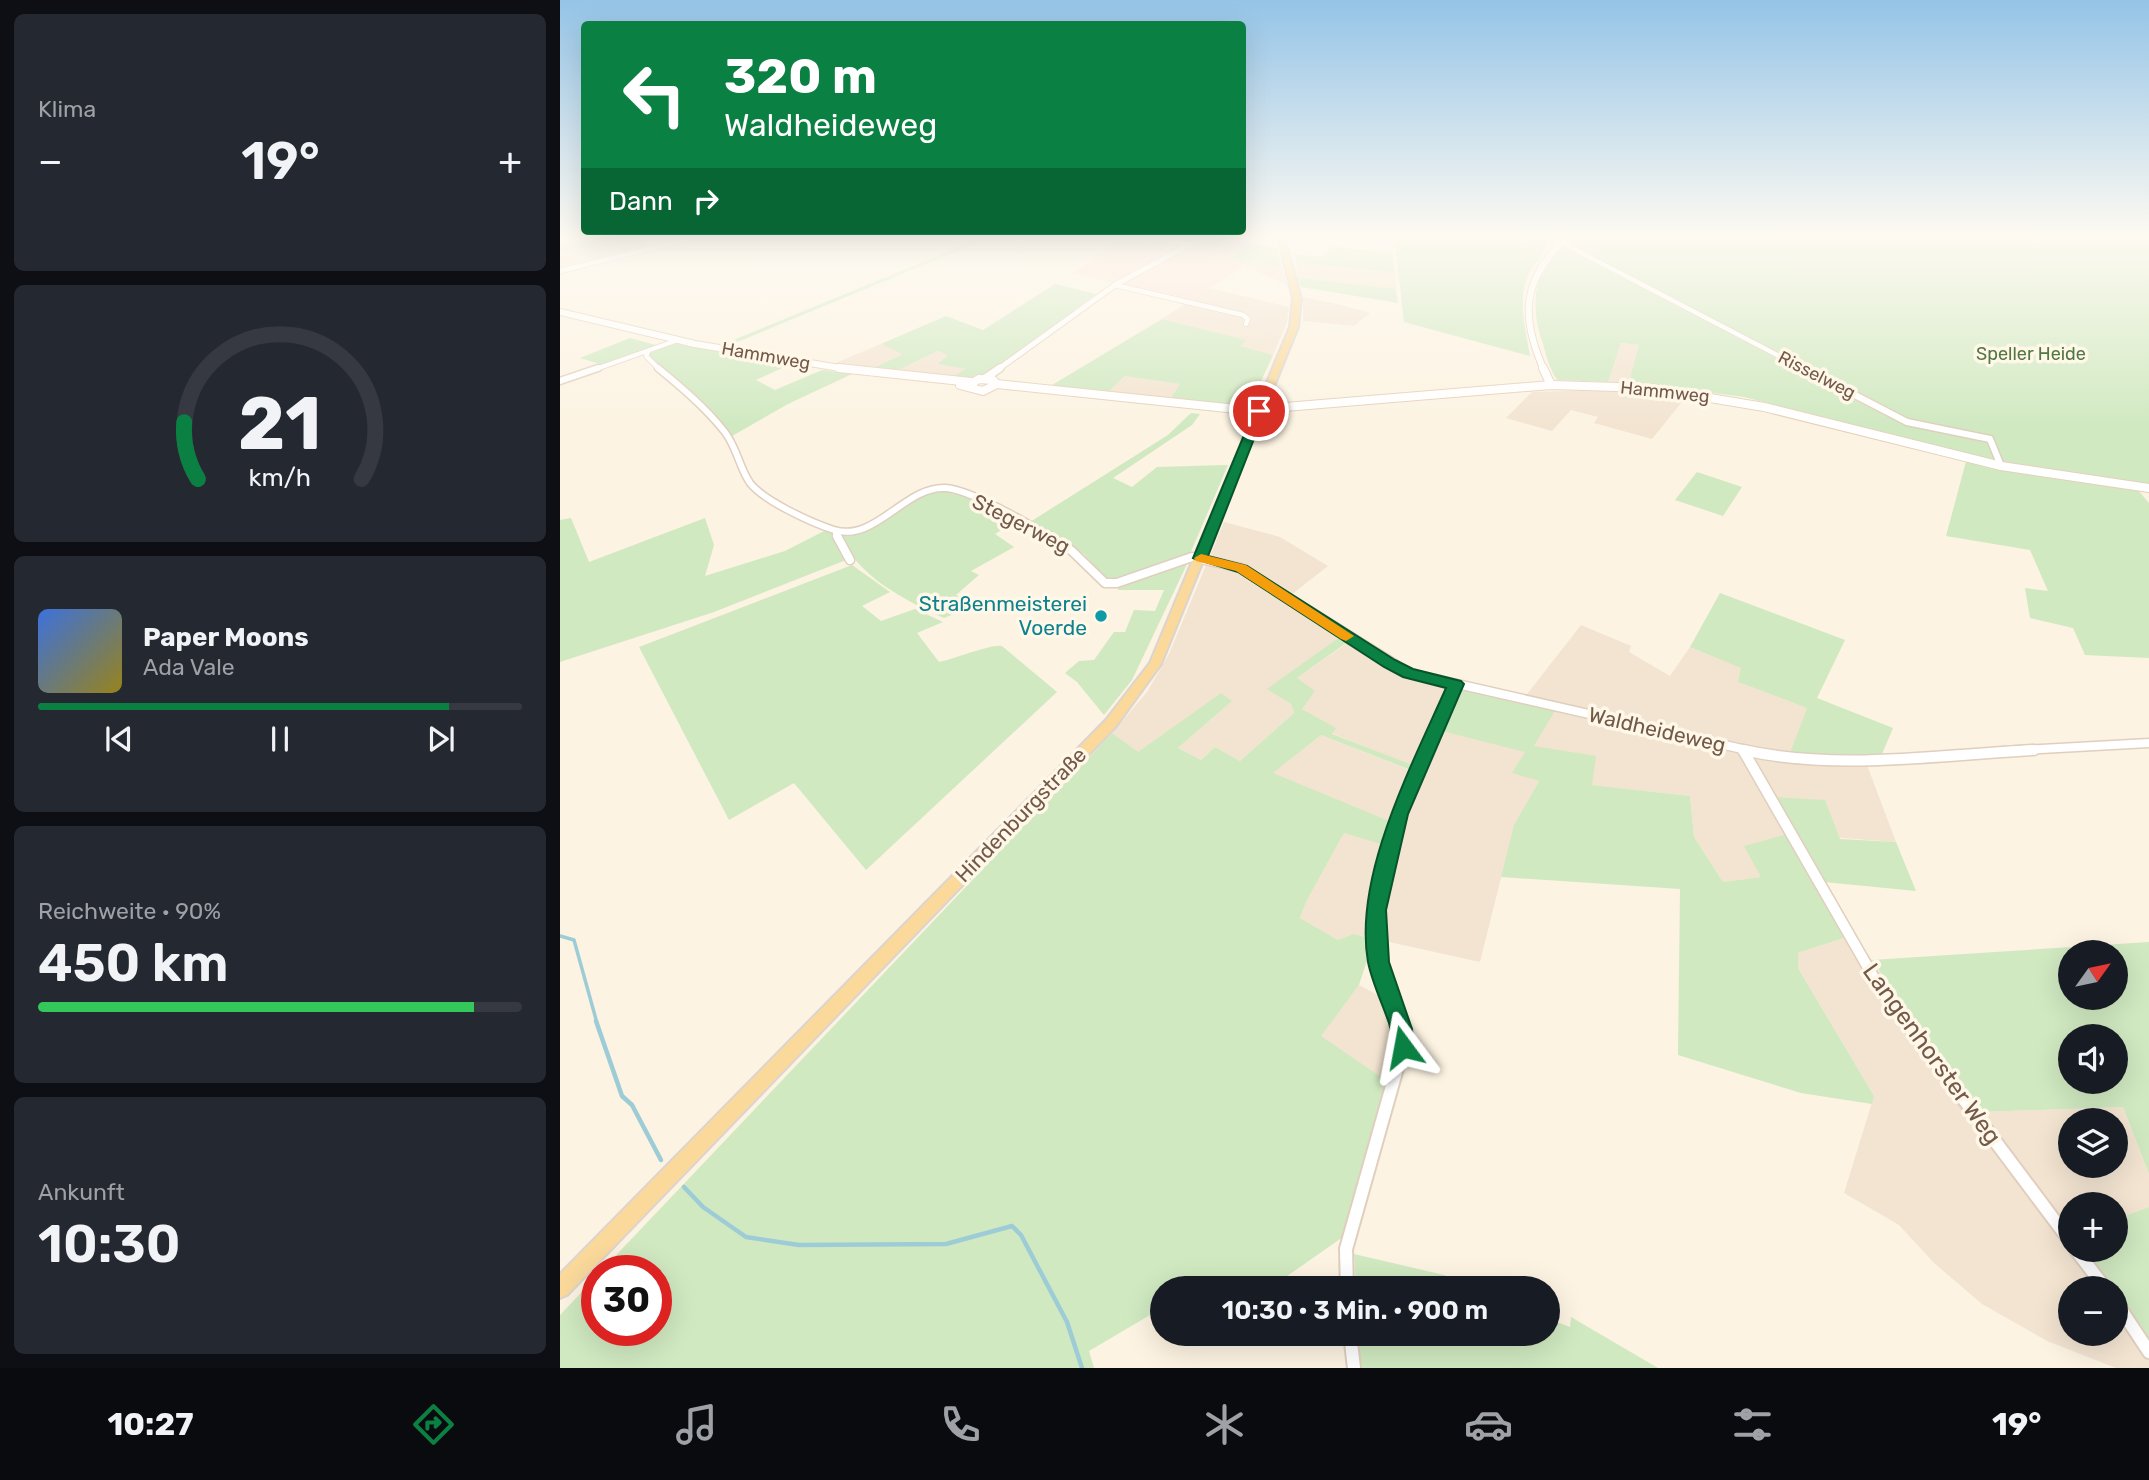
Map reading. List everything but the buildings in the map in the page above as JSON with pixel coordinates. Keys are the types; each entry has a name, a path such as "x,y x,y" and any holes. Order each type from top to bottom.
{"main road":[{"name":"Hindenburgstraße","path":"560,1287 1125,708 1155,664 1200,558 1297,312 1297,301"},
{"path":"1529,301 1539,359 1538,370 1547,385"},
{"name":"Hammweg","path":"560,312 678,340 812,364 969,384 984,379 995,384 1028,390 1191,405 1260,408 1547,385 1636,387 1720,398 1999,465 2149,488"},
{"name":"Hammweg","path":"969,384 971,391 978,392 995,384"},
{"name":"Hammweg","path":"1260,408 1326,404"}],"street":[{"path":"984,379 1093,301"},
{"path":"1183,301 1243,315 1248,319 1246,324"},
{"name":"Risselweg","path":"1680,301 1907,422 1990,439 1999,465"},
{"path":"560,381 678,340"},
{"path":"648,352 646,356 650,361 719,422 739,452 752,485 836,531 838,541 850,560"},
{"path":"995,384 1005,364"},
{"name":"Stegerweg","path":"836,531 854,530 873,523 929,491 943,486 1051,536 1078,553 1105,583 1117,583 1182,559 1200,558"},
{"name":"Waldheideweg","path":"1200,558 1242,569 1389,664 1409,673 1784,759 1828,761 2149,743"},
{"path":"1347,1276 1346,1249 1403,1047 1401,1029 1378,962 1376,910 1399,814 1456,684"},
{"name":"Langenhorster Weg","path":"1743,750 1881,990 2058,1225"},
{"path":"2085,1262 2096,1276"},
{"path":"2128,1320 2149,1352"},
{"path":"1351,1346 1354,1368"}],"shaded area":[{"path":"1190,301 1263,301 1289,307 1287,323 1273,355 1239,346 1245,340 1162,319"},
{"path":"1303,301 1322,301 1370,313 1354,326 1303,321"},
{"path":"1621,343 1640,345 1629,382 1608,382"},
{"path":"881,344 903,353 869,370 831,365"},
{"path":"938,351 949,355 939,364 967,369 946,380 892,373"},
{"path":"1125,376 1181,384 1170,400 1105,395"},
{"path":"1606,390 1686,397 1652,439 1594,423 1598,417 1571,410 1552,431 1506,418 1532,392"},
{"path":"1224,522 1280,537 1328,566 1291,595 1347,632 1268,689 1291,704 1294,713 1240,761 1215,747 1201,760 1178,748 1232,701 1138,753 1112,733 1147,692 1169,654"},
{"path":"1581,625 1631,646 1629,652 1670,676 1690,647 1742,668 1738,682 1807,708 1787,763 1867,765 1896,842 1787,834 1762,877 1723,882 1694,837 1690,796 1591,785 1534,746 1554,711 1520,703"},
{"path":"1356,637 1412,672 1460,682 1526,753 1539,781 1514,826 1480,962 1353,934 1338,940 1300,918 1344,833 1387,845 1272,773 1321,735 1412,771 1415,767 1331,733 1335,728 1302,709 1297,678"},
{"path":"1854,935 1980,1112 2058,1109 2058,1178 2128,1178 2128,1120 2149,1174 2149,1207 2128,1215 2128,1192 2058,1192 2058,1262 2083,1262 2097,1276 2058,1276 2058,1345 1982,1304 1934,1263 1899,1225 1844,1193 1874,1096 1798,968 1798,953"},
{"path":"1359,985 1385,999 1394,1025 1399,1045 1387,1081 1320,1036"},
{"path":"2128,1313 2149,1342 2149,1368 2116,1368 2060,1346 2128,1346"}],"green space":[{"path":"829,301 837,301 730,345 726,343"},
{"path":"1029,301 1087,301 988,374 966,381 946,380 966,369 938,364 948,355 938,351 892,373 869,370 902,354 881,344 946,316 983,330"},
{"path":"1402,301 1523,301 1530,356 1404,322"},
{"name":"Speller Heide","path":"1536,301 2149,301 2149,483 2131,482 2149,503 2149,658 2085,655 2073,628 2030,618 2025,588 2048,591 2030,550 1946,536 1968,454 1744,397 1629,382 1639,345 1621,343 1608,382 1557,380 1548,362 1536,313"},
{"path":"1162,319 1246,340 1240,346 1273,355 1250,405 1170,400 1180,384 1125,376 1105,395 1047,388"},
{"path":"630,338 656,345 603,365 580,358"},
{"path":"674,343 789,365 756,380 775,390 822,370 852,374 788,404 732,436 649,357 648,354"},
{"path":"1191,413 1200,414 1192,425 1113,478 1132,487 1157,467 1228,465 1190,554 1120,579 1105,580 1084,554 1030,522 1168,435"},
{"path":"1697,472 1742,487 1723,516 1675,500"},
{"path":"947,489 1017,520 995,534 1014,547 971,571 979,575 956,595 964,600 957,602 961,611 944,618 898,595 870,574 848,549 841,535 892,514 932,491"},
{"path":"571,518 589,562 705,518 714,545 705,576 785,551 828,529 834,533 846,560 714,612 560,662 560,520"},
{"path":"1188,562 1132,680 1104,715 1077,682 1065,673 1079,661 1094,660 1114,632 1125,632 1134,610 1155,611 1164,590 1118,590 1118,585"},
{"path":"852,565 890,592 862,606 881,621 915,609 943,622 917,633 939,662 989,647 1002,646 1057,692 866,870 794,783 729,820 639,647"},
{"path":"1720,593 1845,640 1817,698 1893,728 1882,754 1830,758 1789,756 1807,708 1738,682 1741,668 1690,647"},
{"path":"1341,636 1349,641 1297,678 1315,691 1302,709 1336,728 1332,734 1415,766 1413,771 1321,735 1273,773 1394,823 1387,846 1344,833 1300,918 1338,940 1353,934 1374,939 1359,985 1321,1036 1387,1081 1343,1237 1287,1276 1150,1276 1150,1315 1089,1351 1094,1368 560,1368 560,1315 581,1293 581,1346 672,1346 672,1255 616,1255 1112,733 1138,752 1221,693 1232,701 1178,748 1201,760 1215,747 1240,761 1294,713 1291,704 1267,689"},
{"path":"1458,688 1555,711 1534,746 1596,756 1592,785 1690,796 1694,837 1723,882 1761,877 1744,846 1787,834 1847,937 1798,953 1798,968 1874,1096 1872,1104 1801,1093 1678,1055 1680,889 1501,877 1514,825 1539,781 1512,773 1525,752 1438,730"},
{"path":"1774,797 1825,800 1840,839 1896,842 1916,891 1824,882"},
{"path":"2149,942 2149,1174 2128,1120 2128,1108 1980,1112 1872,960 2058,948 2058,1010 2128,1010 2128,943"},
{"path":"2149,1207 2149,1342 2128,1313 2128,1276 2101,1276 2091,1262 2128,1262 2128,1215"},
{"path":"1354,1254 1446,1276 1355,1276"},
{"path":"1571,1317 1658,1368 1361,1368 1359,1346 1560,1346 1560,1323 1570,1327"}],"waterway":[{"path":"560,936 574,940 597,1023"},
{"path":"596,1021 622,1096 632,1105 661,1160"},
{"path":"684,1187 703,1207 746,1237 799,1245 946,1244 1012,1226 1021,1235 1067,1322 1082,1368"}],"slow traffic":[{"path":"1201,558 1241,568 1346,636"}],"place":[{"name":"Straßenmeisterei Voerde","path":"1101,616"}],"route":[{"path":"1259,411 1200,558 1242,569 1389,664 1409,673 1456,684 1399,814 1376,910 1378,962 1401,1029 1403,1047"}]}
